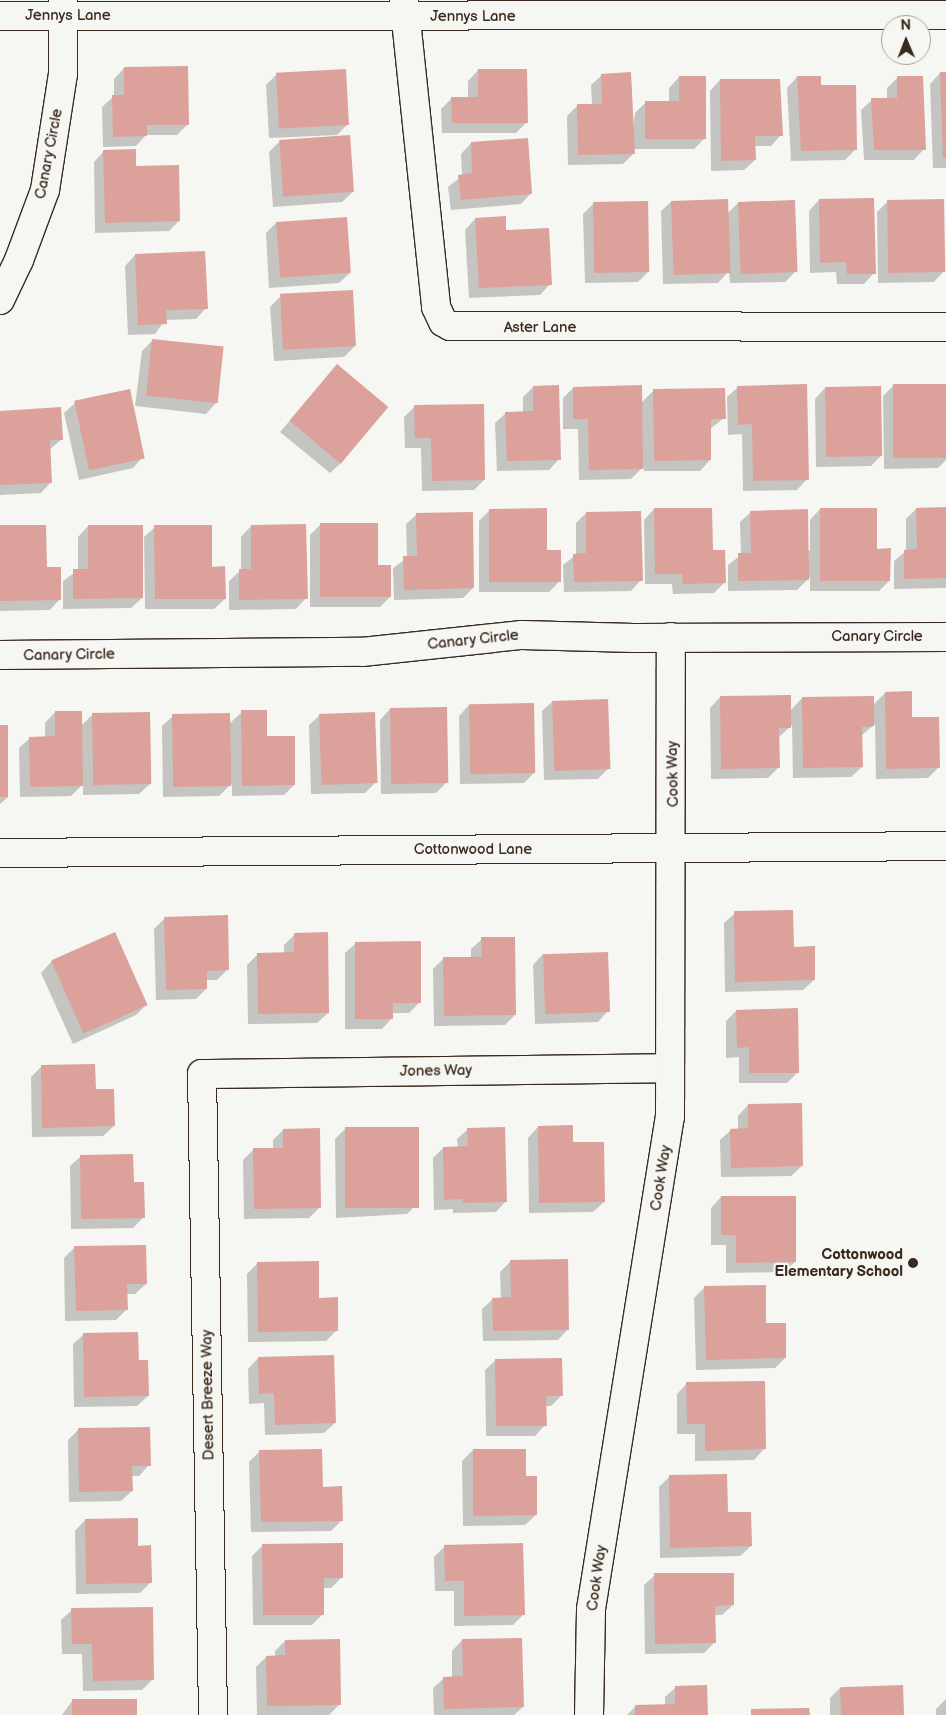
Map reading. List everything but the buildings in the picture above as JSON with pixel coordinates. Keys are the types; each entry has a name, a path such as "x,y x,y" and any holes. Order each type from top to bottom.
{"street":[{"name":"Jennys Lane","path":"0,16 63,8 404,9 946,15"},
{"name":"Canary Circle","path":"0,300 19,260 45,190 63,74 63,8"},
{"name":"Aster Lane","path":"404,9 436,307 443,322 450,326 946,327"},
{"name":"Canary Circle","path":"0,656 362,652 522,635 946,637"},
{"name":"Cook Way","path":"589,1715 591,1609 670,1116 673,848 671,637"},
{"name":"Cottonwood Lane","path":"0,853 946,846"},
{"name":"Jones Way","path":"202,1074 670,1068"},
{"name":"Desert Breeze Way","path":"202,1074 213,1715"}],"place":[{"name":"Cottonwood Elementary School","path":"913,1263"}]}
